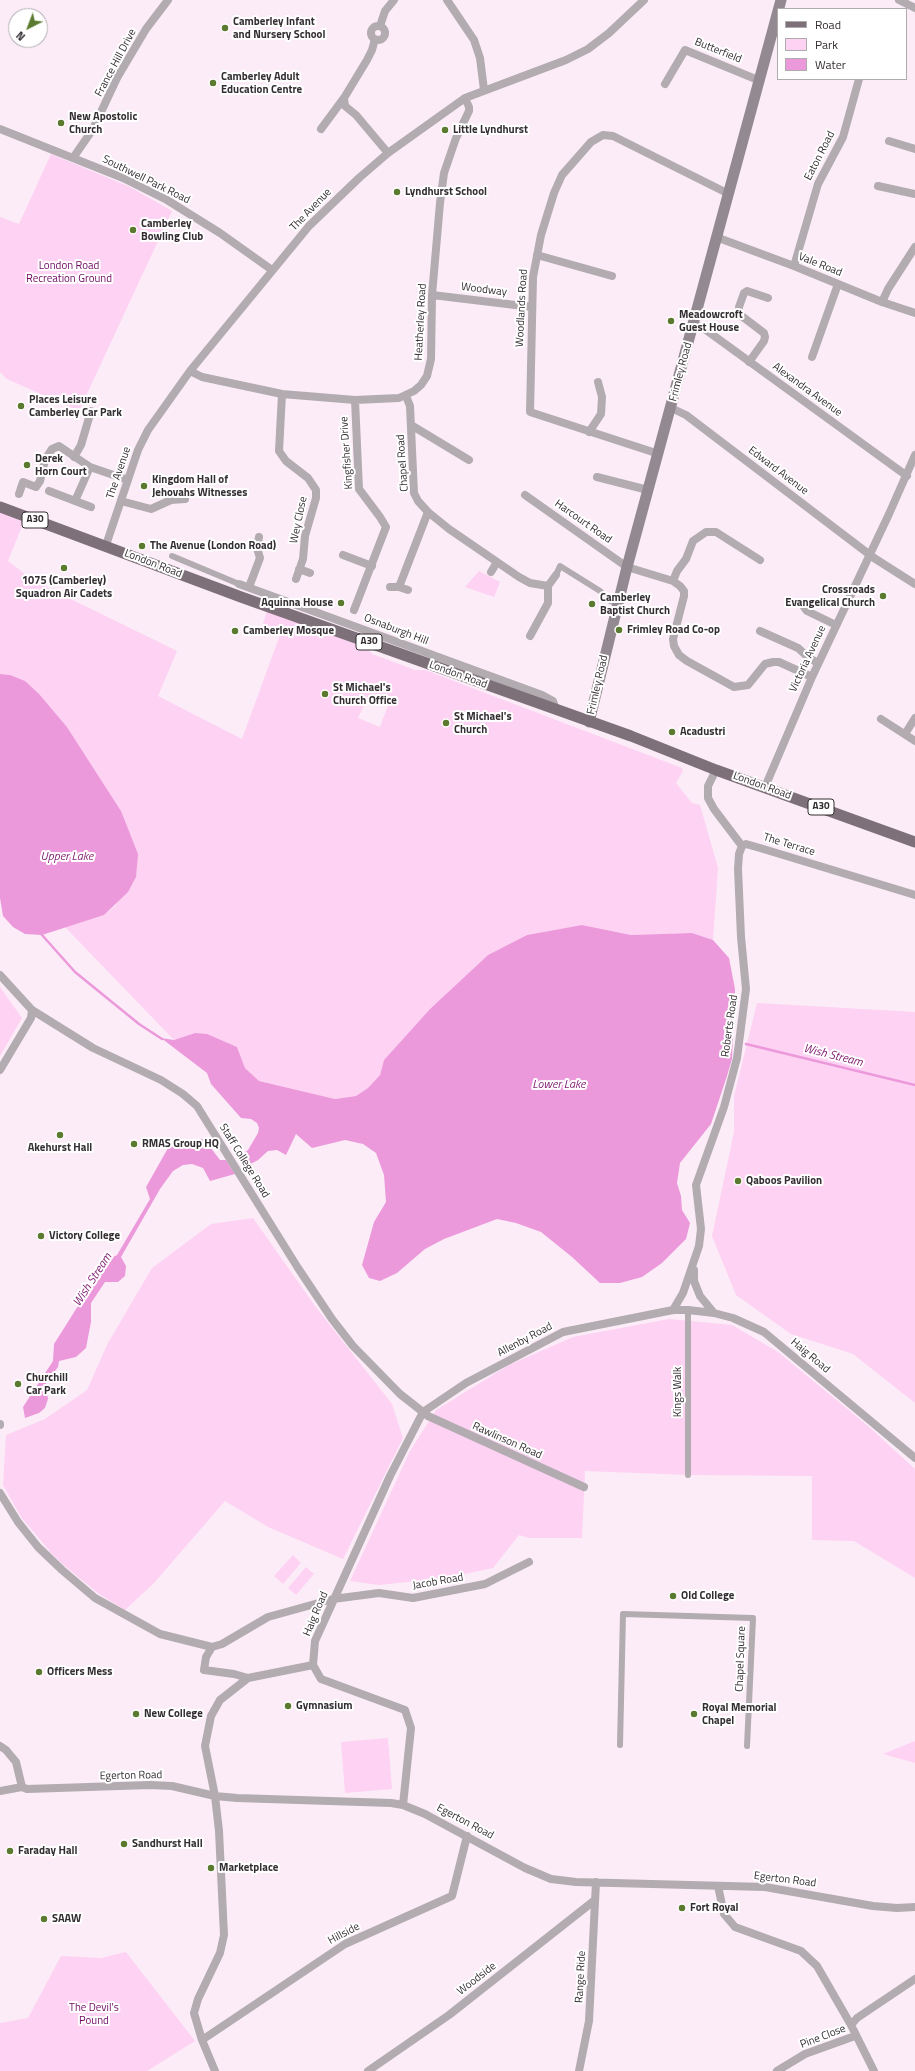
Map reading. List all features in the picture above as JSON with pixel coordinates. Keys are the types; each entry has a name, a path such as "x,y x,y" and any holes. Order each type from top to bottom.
{"main road":[{"name":"Frimley Road","path":"589,722 627,567 694,324 727,193 777,14"},
{"name":"London Road","path":"0,507 106,545 243,588 556,710 915,842"}],"street":[{"name":"France Hill Drive","path":"73,158 93,129 117,78 146,29 168,0"},
{"path":"321,129 344,98 372,50 375,39 380,39 383,36 384,31 380,26 385,11 394,0"},
{"path":"447,0 474,40 480,58 484,90"},
{"name":"The Avenue","path":"106,545 138,450 148,430 190,371 309,226 358,178 388,153 465,98 546,68 588,49 609,33 644,0"},
{"path":"899,0 915,8"},
{"name":"Butterfield","path":"665,84 685,50 758,80"},
{"name":"Eaton Road","path":"794,266 818,184 843,137 860,80"},
{"path":"344,98 345,106 356,115 388,153"},
{"name":"Heatherley Road","path":"190,371 202,378 282,394 354,400 389,400 406,396 421,385 430,370 432,295 437,230 444,173 456,138 469,110 470,106 465,98"},
{"name":"Southwell Park Road","path":"0,129 123,178 178,206 272,270"},
{"name":"Woodlands Road","path":"659,454 530,412 533,277 537,256 554,193 562,175 590,142 603,135 614,136 727,193"},
{"path":"889,141 915,149"},
{"path":"878,186 915,194"},
{"name":"Vale Road","path":"716,237 794,266 882,302 915,313"},
{"path":"882,302 888,289 915,247"},
{"path":"537,256 612,276"},
{"path":"812,358 838,284"},
{"path":"749,362 765,337 764,333 739,314 739,307 744,293 747,291 768,298"},
{"name":"Woodway","path":"432,295 532,307"},
{"name":"Alexandra Avenue","path":"694,324 706,330 907,476"},
{"path":"590,432 601,414 602,397 598,382"},
{"name":"Wey Close","path":"282,394 279,451 286,461 308,478 316,490 316,498 305,536 303,559 296,579"},
{"name":"Chapel Road","path":"406,396 410,406 414,493 418,501 428,512 525,581 548,586"},
{"name":"Kingfisher Drive","path":"354,400 359,489 386,527 354,610"},
{"name":"Edward Avenue","path":"671,408 686,415 870,554 915,584"},
{"path":"74,457 81,445 91,410"},
{"path":"411,425 469,460"},
{"path":"19,494 23,482 36,487 40,481 45,460 52,449 59,446 90,467 128,480"},
{"name":"Victoria Avenue","path":"765,787 818,663 907,476 915,455"},
{"path":"75,501 90,467"},
{"path":"597,477 648,490"},
{"path":"49,491 92,507"},
{"name":"Harcourt Road","path":"525,495 627,567 673,581"},
{"path":"121,500 151,509 171,500 185,499"},
{"path":"399,587 428,512"},
{"path":"760,560 716,532 706,532 694,541 686,559 677,571 673,581 684,591 673,639 674,646 679,655 734,687 748,686 765,664 773,662 779,662 812,677"},
{"path":"172,556 243,588 260,558 257,548 259,537"},
{"path":"343,555 372,566"},
{"path":"491,572 497,562"},
{"path":"530,636 548,603 548,586 556,575 560,566 600,591 610,601 618,604"},
{"path":"299,569 310,573"},
{"path":"390,587 399,587 408,590"},
{"path":"804,607 807,611 836,625"},
{"path":"760,631 801,650 809,658 818,663"},
{"path":"905,734 915,718"},
{"path":"881,719 915,741"},
{"path":"716,770 708,786 708,798 714,809 742,846"},
{"name":"The Terrace","path":"742,846 746,844 915,895"},
{"name":"Roberts Road","path":"694,1265 701,1229 696,1185 721,1114 737,1058 746,989 741,937 738,869 739,854 742,846"},
{"name":"Staff College Road","path":"0,975 32,1010 93,1048 161,1080 183,1094 197,1106 298,1268 353,1346 375,1370 423,1412"},
{"path":"0,1070 31,1018 32,1010"},
{"path":"673,1310 683,1294 694,1265"},
{"path":"694,1265 694,1282 700,1296 714,1313"},
{"name":"Allenby Road","path":"423,1412 466,1384 563,1332 673,1310"},
{"name":"Haig Road","path":"673,1310 714,1313 733,1318 764,1332 915,1458"},
{"name":"Kings Walk","path":"688,1310 688,1474"},
{"name":"Rawlinson Road","path":"423,1412 584,1487"},
{"name":"Haig Road","path":"313,1665 315,1641 333,1599 390,1476 423,1412"},
{"path":"0,1493 18,1522 38,1547 95,1598 160,1634 212,1647 206,1656 204,1670 234,1674 248,1678"},
{"name":"Jacob Road","path":"212,1647 222,1644 268,1617 333,1599 379,1593 413,1598 485,1584 529,1562"},
{"name":"Chapel Square","path":"620,1745 623,1614 753,1618 748,1746"},
{"path":"215,2071 202,2040 194,2013 198,1999 220,1953 224,1935 219,1831 215,1796 205,1746 211,1716 220,1700 248,1678 313,1665 321,1678 404,1710 411,1728 403,1805"},
{"path":"0,1746 6,1750 16,1762 22,1787"},
{"name":"Egerton Road","path":"0,1791 22,1787 27,1789 150,1785 172,1786 215,1796 403,1805 426,1814 525,1868 551,1879 576,1882 766,1887 873,1906 897,1908 915,1907"},
{"name":"Hillside","path":"202,2040 345,1944 452,1896 467,1836"},
{"name":"Range Ride","path":"579,2071 589,2021 596,1882"},
{"name":"Pine Close","path":"718,1886 724,1914 734,1927 788,1946 805,1954 817,1966 851,2025 855,2036 874,2071"},
{"name":"Woodside","path":"368,2071 449,2015 595,1900"},
{"path":"851,2025 857,2018 915,1979"},
{"name":"Pine Close","path":"777,2071 806,2054 855,2036"}],"green space":[{"name":"London Road Recreation Ground","path":"51,154 130,187 172,211 79,411 7,379 0,372 0,217 19,224"},
{"path":"0,512 24,521 8,561 34,581 177,651 158,696 242,739 281,632 263,624 267,611 367,648 372,654 415,670 425,670 682,768 683,771 676,783 692,803 700,805 718,868 713,940 691,933 631,935 582,925 527,935 488,955 430,1009 384,1060 380,1075 368,1088 356,1096 335,1099 259,1081 245,1068 237,1047 195,1033 174,1040 65,927 104,915 116,905 129,833 121,811 67,727 54,712 10,675 0,674","holes":["368,697 388,705 380,727 358,718"]},
{"path":"479,571 500,582 494,597 465,587"},
{"path":"0,987 22,1018 0,1056"},
{"path":"757,1003 915,1012 915,1403 853,1354 791,1334 736,1295 712,1236 734,1132 734,1096"},
{"path":"253,1218 315,1306 392,1404 403,1438 343,1559 268,1527 225,1501 154,1583 125,1610 99,1594 66,1567 52,1554 21,1517 3,1485 6,1435 45,1419 87,1390 108,1343 152,1268 211,1224"},
{"path":"669,1319 732,1325 778,1352 868,1426 915,1469 915,1578 854,1541 812,1540 812,1476 688,1475 585,1471 582,1538 529,1538 519,1535 493,1568 445,1578 379,1585 350,1581 410,1451 436,1410 509,1365 573,1337"},
{"path":"293,1555 301,1563 283,1584 274,1576"},
{"path":"306,1567 314,1574 296,1595 288,1588"},
{"path":"388,1738 392,1789 345,1793 341,1742"},
{"path":"915,1741 915,1763 883,1754"},
{"name":"The Devil's Pound","path":"126,1952 195,2041 147,2071 0,2071 0,2023 28,2018 61,1956 101,1958"}],"water":[{"name":"Upper Lake","path":"0,674 10,675 25,681 39,694 67,727 121,811 138,854 136,877 128,892 104,915 42,935 25,934 13,927 3,916 0,898"},
{"name":"Lower Lake","path":"582,925 631,935 692,933 713,940 729,958 735,989 732,1059 727,1076 711,1124 680,1163 677,1183 681,1196 682,1210 690,1223 686,1239 662,1263 642,1277 620,1283 600,1283 572,1257 541,1232 516,1223 497,1219 444,1239 425,1249 397,1273 380,1281 369,1278 362,1265 374,1222 386,1202 384,1175 376,1153 363,1144 345,1140 312,1148 296,1134 286,1155 277,1150 268,1151 258,1160 245,1167 239,1157 248,1150 258,1133 259,1128 257,1123 251,1119 241,1118 211,1084 207,1073 161,1038 174,1040 195,1033 207,1034 237,1047 245,1068 259,1081 335,1099 356,1096 368,1088 380,1075 384,1060 430,1009 488,955 527,935"},
{"path":"204,1139 220,1160 226,1160 235,1174 210,1181 203,1168 192,1164 183,1165 173,1171 160,1189 121,1257 126,1266 125,1276 118,1282 105,1282 91,1303 91,1322 86,1348 76,1357 59,1361 58,1367 46,1383 48,1399 45,1408 39,1413 25,1418 23,1407 53,1361 54,1344 107,1260 117,1255 150,1199 146,1187 172,1141"}],"waterway":[{"path":"42,935 75,972 139,1024 162,1039"},
{"name":"Wish Stream","path":"746,1044 915,1085"}],"place":[{"name":"Camberley Infant and Nursery School","path":"225,28"},
{"name":"Camberley Adult Education Centre","path":"213,83"},
{"name":"New Apostolic Church","path":"61,123"},
{"name":"Little Lyndhurst","path":"445,130"},
{"name":"Lyndhurst School","path":"397,192"},
{"name":"Camberley Bowling Club","path":"133,230"},
{"name":"Meadowcroft Guest House","path":"671,321"},
{"name":"Places Leisure Camberley Car Park","path":"21,406"},
{"name":"Derek Horn Court","path":"27,465"},
{"name":"Kingdom Hall of Jehovahs Witnesses","path":"144,486"},
{"name":"The Avenue (London Road)","path":"142,546"},
{"name":"1075 (Camberley) Squadron Air Cadets","path":"64,568"},
{"name":"Crossroads Evangelical Church","path":"883,596"},
{"name":"Aquinna House","path":"341,603"},
{"name":"Camberley Baptist Church","path":"592,604"},
{"name":"Frimley Road Co-op","path":"619,630"},
{"name":"Camberley Mosque","path":"235,631"},
{"name":"St Michael's Church Office","path":"325,694"},
{"name":"St Michael's Church","path":"446,723"},
{"name":"Acadustri","path":"672,732"},
{"name":"Akehurst Hall","path":"60,1135"},
{"name":"RMAS Group HQ","path":"134,1144"},
{"name":"Qaboos Pavilion","path":"738,1181"},
{"name":"Victory College","path":"41,1236"},
{"name":"Churchill Car Park","path":"18,1384"},
{"name":"Old College","path":"673,1596"},
{"name":"Officers Mess","path":"39,1672"},
{"name":"Gymnasium","path":"288,1706"},
{"name":"New College","path":"136,1714"},
{"name":"Royal Memorial Chapel","path":"694,1714"},
{"name":"Sandhurst Hall","path":"124,1844"},
{"name":"Faraday Hall","path":"10,1851"},
{"name":"Marketplace","path":"211,1868"},
{"name":"Fort Royal","path":"682,1908"},
{"name":"SAAW","path":"44,1919"}]}
